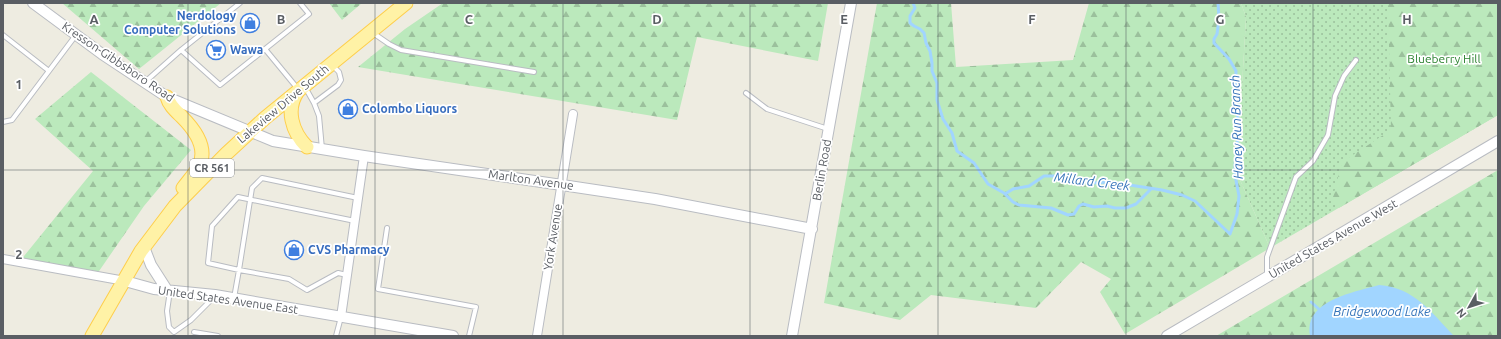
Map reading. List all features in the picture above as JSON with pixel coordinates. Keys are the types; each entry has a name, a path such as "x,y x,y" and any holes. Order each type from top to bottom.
{"main road":[{"name":"Lakeview Drive South","path":"92,336 144,247 175,206 250,131 406,3"},
{"path":"302,88 295,96 292,109 293,127 299,139 307,146"},
{"path":"167,97 168,103 191,126 199,140 202,155 199,167 181,191 175,206"}],"street":[{"name":"Kresson-Gibbsboro Road","path":"33,3 76,35 167,97 250,131"},
{"name":"Berlin Road","path":"792,336 812,229 850,3"},
{"name":"York Avenue","path":"537,336 573,114"},
{"name":"Marlton Avenue","path":"250,131 273,141 364,156 562,184 812,229"},
{"name":"United States Avenue West","path":"1167,336 1498,141"},
{"path":"341,317 364,156"},
{"path":"144,247 151,265 169,290"},
{"name":"United States Avenue East","path":"3,259 125,281 154,289 215,295 453,336"}],"lane":[{"path":"145,82 181,50 240,3"},
{"path":"181,50 220,85 309,14 300,3"},
{"path":"371,32 401,50 534,72"},
{"path":"3,35 49,71"},
{"path":"3,122 12,120 76,35"},
{"path":"265,49 314,103 319,116 322,149"},
{"path":"1267,278 1266,257 1296,177 1313,162 1328,135 1334,96 1344,76 1356,60"},
{"path":"314,103 338,85 341,80 339,72 332,64"},
{"path":"746,93 767,109 828,129"},
{"path":"234,299 252,188 262,178 358,198"},
{"path":"347,275 338,273 307,290 289,279 208,263 212,226 238,197 355,221"},
{"path":"387,228 378,289 476,307 469,336"},
{"path":"169,290 168,317 169,327 173,334 191,320 215,295"},
{"path":"336,336 341,317"},
{"path":"194,332 218,336"}],"green space":[{"path":"62,3 221,3 139,69"},
{"path":"329,3 362,3 342,20"},
{"path":"443,3 828,3 818,61 697,37 677,120 358,67 405,29"},
{"path":"877,3 951,3 956,67 1073,60 1089,3 1241,3 1246,17 1237,173 1270,248 1125,334 1100,292 1111,279 1081,262 1036,308 931,295 900,320 824,303"},
{"path":"1241,3 1498,3 1498,115 1270,248 1237,173 1246,17"},
{"name":"Blueberry Hill","path":"1388,3 1498,3 1498,115 1339,208 1332,201 1342,162 1391,130"},
{"path":"91,72 191,150 144,206 97,274 20,261 93,171 35,119"},
{"path":"1498,170 1498,336 1216,336"}],"water":[{"name":"Bridgewood Lake","path":"1379,285 1392,287 1412,296 1430,310 1454,336 1310,336 1309,328 1311,320 1322,306 1340,296"}],"waterway":[{"name":"Millard Creek","path":"913,3 915,8 910,16 910,23 924,33 926,43 930,51 932,71 937,83 937,100 943,119 952,133 957,151 974,163 988,184 1004,193 1013,202 1019,205 1051,208 1068,215 1074,214 1079,206 1083,204 1094,207 1107,206 1126,208 1136,204 1151,189"},
{"name":"Haney Run Branch","path":"1005,194 1013,189 1029,186 1044,176 1069,176 1093,183 1110,182 1162,190 1182,195 1195,201 1230,234 1237,214 1239,196 1235,175 1239,125 1235,99 1236,71 1229,59 1214,43 1219,19 1218,3"},
{"name":"Millard Creek","path":"1311,302 1321,311"}],"place":[{"name":"Nerdology Computer Solutions","path":"250,23"},
{"name":"Wawa","path":"216,50"},
{"name":"Colombo Liquors","path":"348,109"},
{"name":"CVS Pharmacy","path":"294,250"}]}
